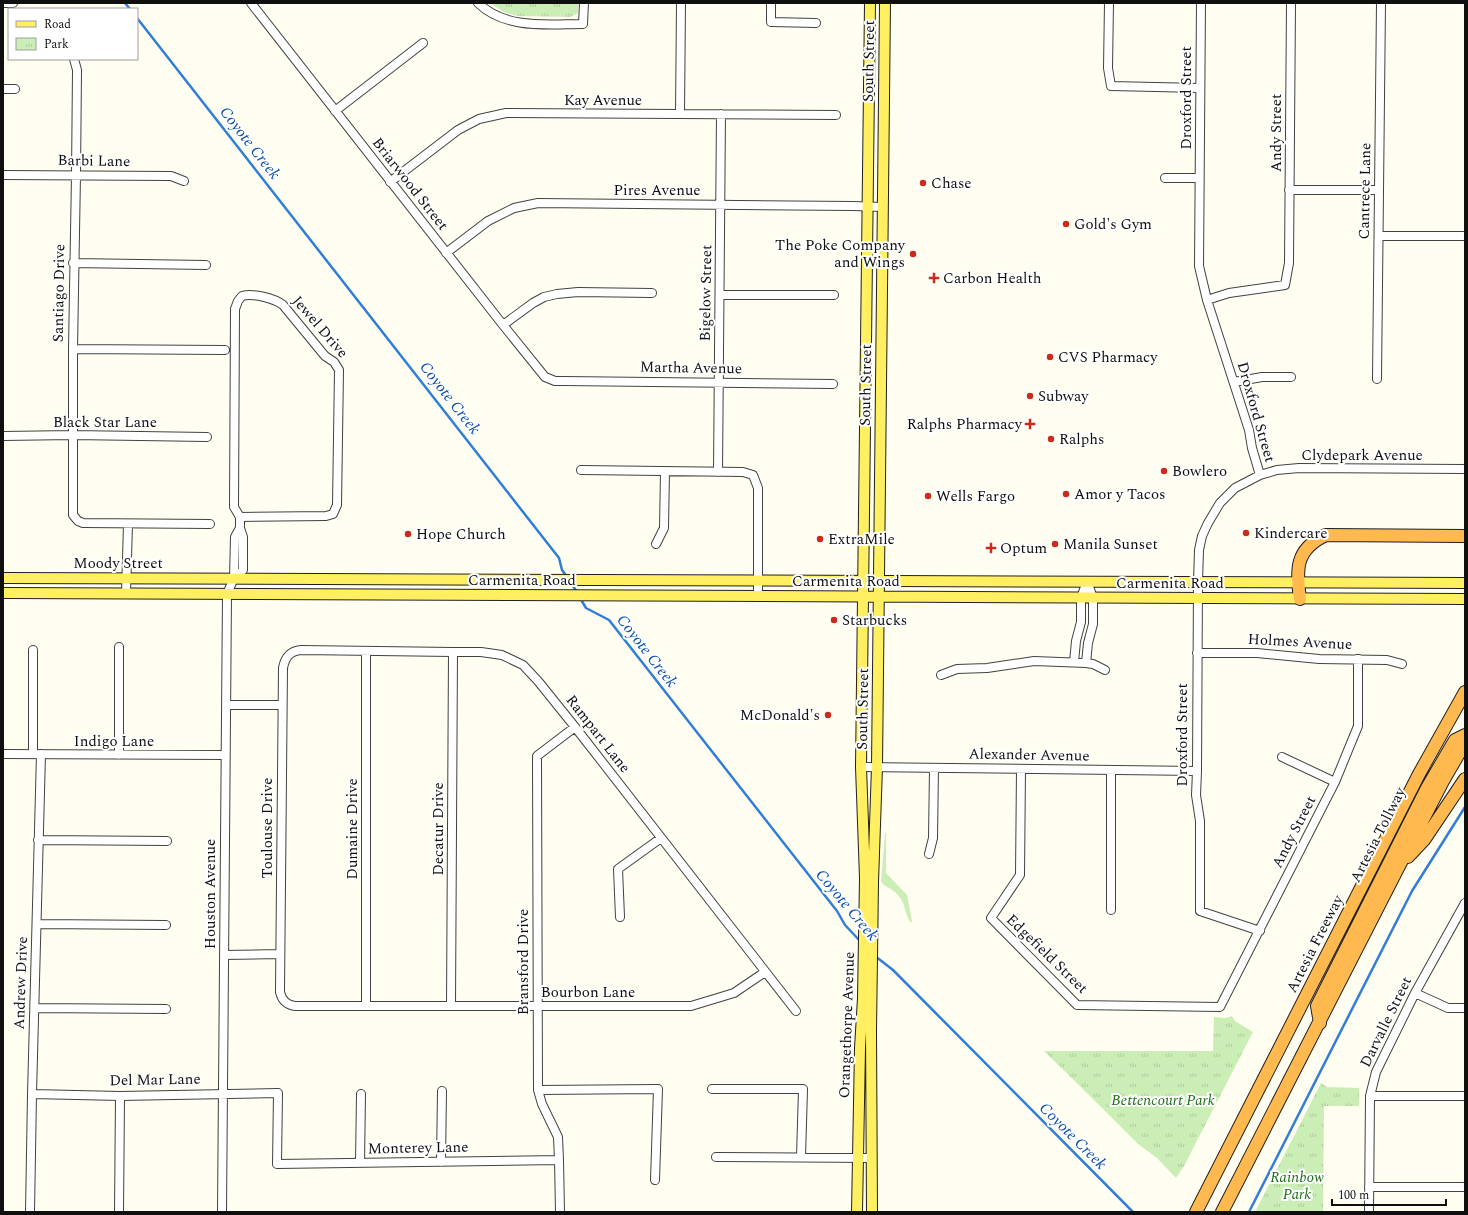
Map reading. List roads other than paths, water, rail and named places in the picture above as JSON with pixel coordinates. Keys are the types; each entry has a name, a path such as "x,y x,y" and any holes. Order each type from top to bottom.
{"highway":[{"path":"1300,599 1298,582 1299,564 1304,550 1315,540 1326,535 1465,536"},
{"name":"Artesia Freeway","path":"1196,1212 1419,774 1465,692"},
{"name":"Artesia Tollway","path":"1274,1058 1285,1051 1428,774 1465,708"},
{"name":"Artesia Tollway","path":"1320,1023 1318,1006 1397,845 1427,788 1455,740 1465,735"},
{"path":"1222,1212 1443,781 1465,743"},
{"path":"1399,866 1424,840 1465,779"}],"main road":[{"name":"South Street","path":"861,767 870,3"},
{"name":"South Street","path":"877,767 885,3"},
{"name":"Moody Street","path":"3,578 234,578"},
{"name":"Carmenita Road","path":"234,578 1465,583"},
{"name":"Moody Street","path":"3,593 227,594"},
{"name":"Carmenita Road","path":"227,594 1465,599"},
{"name":"Orangethorpe Avenue","path":"857,1212 865,878 861,767"},
{"name":"Orangethorpe Avenue","path":"872,1212 871,1006 877,767"}],"street":[{"path":"3,3 13,3"},
{"name":"Briarwood Street","path":"251,3 503,325 542,374 550,379"},
{"path":"478,3 494,16 508,21 524,23 583,24 584,3"},
{"path":"680,114 681,3"},
{"path":"771,3 771,22 816,23"},
{"path":"1109,3 1108,68 1111,86 1200,88"},
{"name":"Droxford Street","path":"1201,3 1199,266 1207,300 1249,430 1252,448 1260,475 1235,488 1220,503 1202,536 1199,550 1196,795 1200,821 1200,911 1260,931"},
{"name":"Andy Street","path":"1207,300 1229,293 1285,285 1289,263 1291,3"},
{"name":"Cantrece Lane","path":"1377,379 1381,3"},
{"path":"335,111 423,43"},
{"name":"Santiago Drive","path":"74,60 77,70 72,349 73,511 75,518 83,523 128,524"},
{"path":"3,89 15,89"},
{"name":"Kay Avenue","path":"390,182 458,130 480,119 506,113 836,115"},
{"name":"Bigelow Street","path":"718,472 721,114"},
{"name":"Barbi Lane","path":"3,175 171,176 184,181"},
{"path":"1165,178 1200,178"},
{"path":"1289,190 1379,190"},
{"name":"Pires Avenue","path":"446,253 488,221 514,208 538,203 883,207"},
{"path":"1379,236 1465,236"},
{"path":"73,263 206,265"},
{"path":"503,325 533,302 544,297 557,294 578,292 652,293"},
{"name":"Jewel Drive","path":"234,578 242,570 243,538 240,528 240,516 234,507 235,309 242,296 252,295 279,302 283,305 325,356 334,362 339,370 337,505 333,514 326,516 240,516"},
{"path":"720,295 834,295"},
{"path":"72,349 225,350"},
{"path":"1234,382 1262,376 1291,377"},
{"name":"Martha Avenue","path":"550,379 563,381 833,384"},
{"name":"Black Star Lane","path":"3,436 72,435 207,437"},
{"name":"Clydepark Avenue","path":"1260,475 1278,470 1299,468 1465,469"},
{"path":"581,470 743,472 753,475 758,488 758,596"},
{"path":"656,544 664,528 665,472"},
{"path":"126,594 128,524 210,524"},
{"name":"Houston Avenue","path":"222,1212 227,594 234,578"},
{"path":"1074,662 1076,641 1081,622 1081,598 1087,581"},
{"path":"1086,663 1088,643 1093,624 1093,598 1087,581"},
{"path":"119,647 119,755"},
{"name":"Andrew Drive","path":"30,1212 38,840 37,754 33,650"},
{"name":"Rampart Lane","path":"287,655 301,650 481,652 502,655 523,665 538,681 575,727 796,1011"},
{"name":"Dumaine Drive","path":"366,651 366,1006"},
{"name":"Decatur Drive","path":"451,1006 453,652"},
{"name":"Holmes Avenue","path":"1197,653 1257,653 1319,659 1387,660 1402,664"},
{"name":"Toulouse Drive","path":"284,1001 280,992 282,705 283,668 287,655"},
{"name":"Andy Street","path":"1220,1007 1335,782 1358,726 1358,659"},
{"path":"941,674 957,669 987,668 1034,661 1086,663 1093,664 1105,670"},
{"path":"226,705 282,705"},
{"name":"Bransford Drive","path":"560,1212 558,1137 542,1104 538,1090 537,756 575,727"},
{"name":"Indigo Lane","path":"3,754 225,755"},
{"path":"1282,757 1335,782"},
{"name":"Alexander Avenue","path":"861,767 1197,771"},
{"path":"929,854 933,838 934,768"},
{"name":"Edgefield Street","path":"1021,769 1020,875 991,918 1077,1006 1220,1007"},
{"path":"1111,770 1111,910"},
{"path":"620,917 618,869 661,838"},
{"path":"38,840 167,841"},
{"name":"Darvalle Street","path":"1369,1212 1370,1096 1376,1072 1415,993 1465,903"},
{"path":"37,924 166,925"},
{"path":"224,955 280,954"},
{"name":"Bourbon Lane","path":"284,1001 287,1004 295,1006 691,1006 734,993 766,972"},
{"path":"1415,993 1448,1008 1465,1008"},
{"path":"35,1008 166,1009"},
{"path":"538,1090 658,1088 655,1180"},
{"path":"712,1089 803,1089 801,1158"},
{"path":"440,1162 442,1091"},
{"name":"Del Mar Lane","path":"32,1094 120,1096 278,1093 277,1164"},
{"path":"360,1163 361,1094"},
{"path":"119,1212 120,1096"},
{"path":"1370,1096 1465,1096"},
{"path":"716,1157 872,1158"},
{"name":"Monterey Lane","path":"277,1164 559,1160"},
{"path":"1369,1187 1465,1187"}],"waterway":[{"name":"Coyote Creek","path":"125,3 129,8"},
{"name":"Coyote Creek","path":"138,19 559,558 562,570 567,577"},
{"name":"Coyote Creek","path":"571,583 577,592"},
{"name":"Coyote Creek","path":"580,598 586,608 609,620 837,911 845,925 860,941"},
{"path":"1249,1212 1412,891 1465,807"},
{"name":"Coyote Creek","path":"875,956 893,970 1133,1212"}],"place":[{"name":"Chase","path":"923,183"},
{"name":"Gold's Gym","path":"1066,224"},
{"name":"The Poke Company and Wings","path":"913,254"},
{"name":"Carbon Health","path":"934,278"},
{"name":"CVS Pharmacy","path":"1050,357"},
{"name":"Subway","path":"1030,396"},
{"name":"Ralphs Pharmacy","path":"1030,424"},
{"name":"Ralphs","path":"1051,439"},
{"name":"Bowlero","path":"1164,471"},
{"name":"Amor y Tacos","path":"1066,494"},
{"name":"Wells Fargo","path":"928,496"},
{"name":"Kindercare","path":"1246,533"},
{"name":"Hope Church","path":"408,534"},
{"name":"ExtraMile","path":"820,539"},
{"name":"Manila Sunset","path":"1055,544"},
{"name":"Optum","path":"991,548"},
{"name":"Starbucks","path":"834,620"},
{"name":"McDonald's","path":"828,715"}],"park label":[{"name":"Bettencourt Park","path":"1163,1100"},
{"name":"Rainbow Park","path":"1297,1186"}]}
